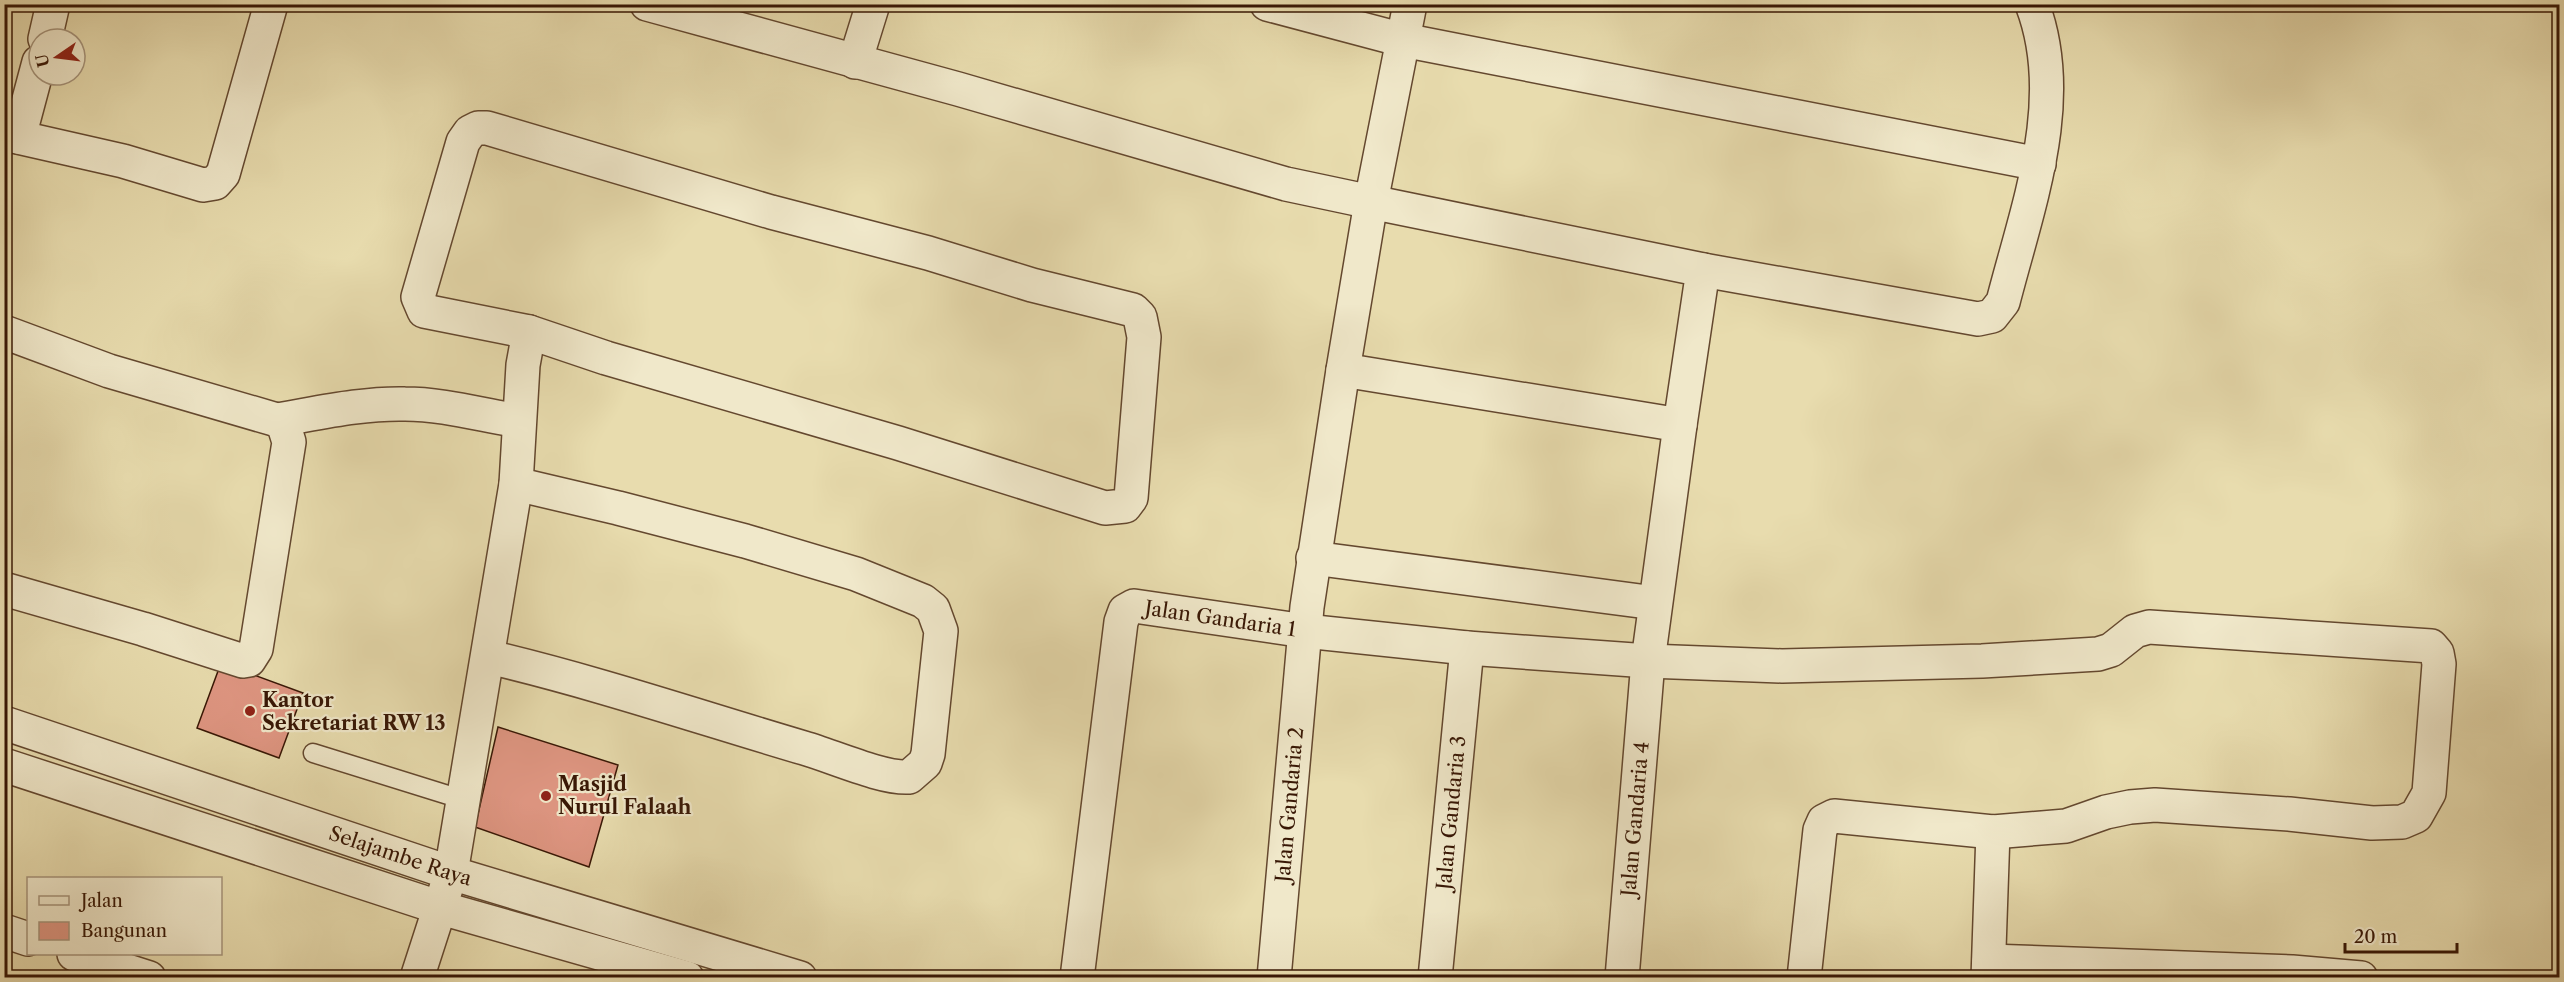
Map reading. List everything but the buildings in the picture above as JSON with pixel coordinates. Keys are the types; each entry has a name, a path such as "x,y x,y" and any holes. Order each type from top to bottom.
{"street":[{"path":"48,27 53,4"},
{"path":"30,87 12,136 123,161 203,185 215,183 223,174 271,4"},
{"path":"647,4 1219,163 1286,184 1703,270 1986,319 1999,309 2003,302 2039,164 2047,94 2040,26 2032,4"},
{"path":"855,62 873,4"},
{"path":"1267,4 1403,40 2039,164"},
{"name":"Jalan Gandaria 2","path":"1274,978 1309,594 1371,202 1410,4"},
{"path":"478,128 487,128 771,212 928,253 1032,285 1133,310 1140,317 1144,337 1134,490 1125,506 1105,508 898,443 606,358 529,332 424,311 419,302 418,297 465,136 478,128"},
{"name":"Jalan Gandaria 4","path":"1622,978 1648,662 1703,270"},
{"path":"4,332 110,370 277,420 284,426 287,434 288,450 256,649 249,660 243,661 143,628 4,589"},
{"path":"417,978 451,873 473,736 489,657 499,574 516,484 521,392 529,332"},
{"path":"1343,370 1680,426"},
{"path":"277,420 364,406 404,404 433,406 521,392"},
{"path":"489,657 558,673 840,758 896,778 909,777 925,763 928,754 942,631 933,609 923,601 856,574 756,544 516,484"},
{"path":"1309,594 1655,603"},
{"name":"Jalan Gandaria 1","path":"1077,978 1121,622 1125,611 1137,606 1309,594 1467,648 1648,662 1782,666 2031,659 2098,654 2111,650 2135,632 2149,627 2431,646 2438,653 2429,793 2416,816 2402,822 2372,823 2289,814 2155,806 2130,807 2106,812 2066,826 1993,832 1834,816 1824,821 1820,830 1804,978"},
{"name":"Jalan Gandaria 3","path":"1435,978 1467,648"},
{"name":"Selajambe Raya","path":"4,723 451,873 800,978"},
{"path":"4,765 441,908 687,978"},
{"path":"1993,832 1989,969 2292,972 2361,978"},
{"path":"4,931 27,939"},
{"path":"77,955 149,978"}],"lane":[{"path":"314,753 464,800"}],"place":[{"name":"Kantor Sekretariat RW 13","path":"250,711"},
{"name":"Masjid Nurul Falaah","path":"546,796"}]}
